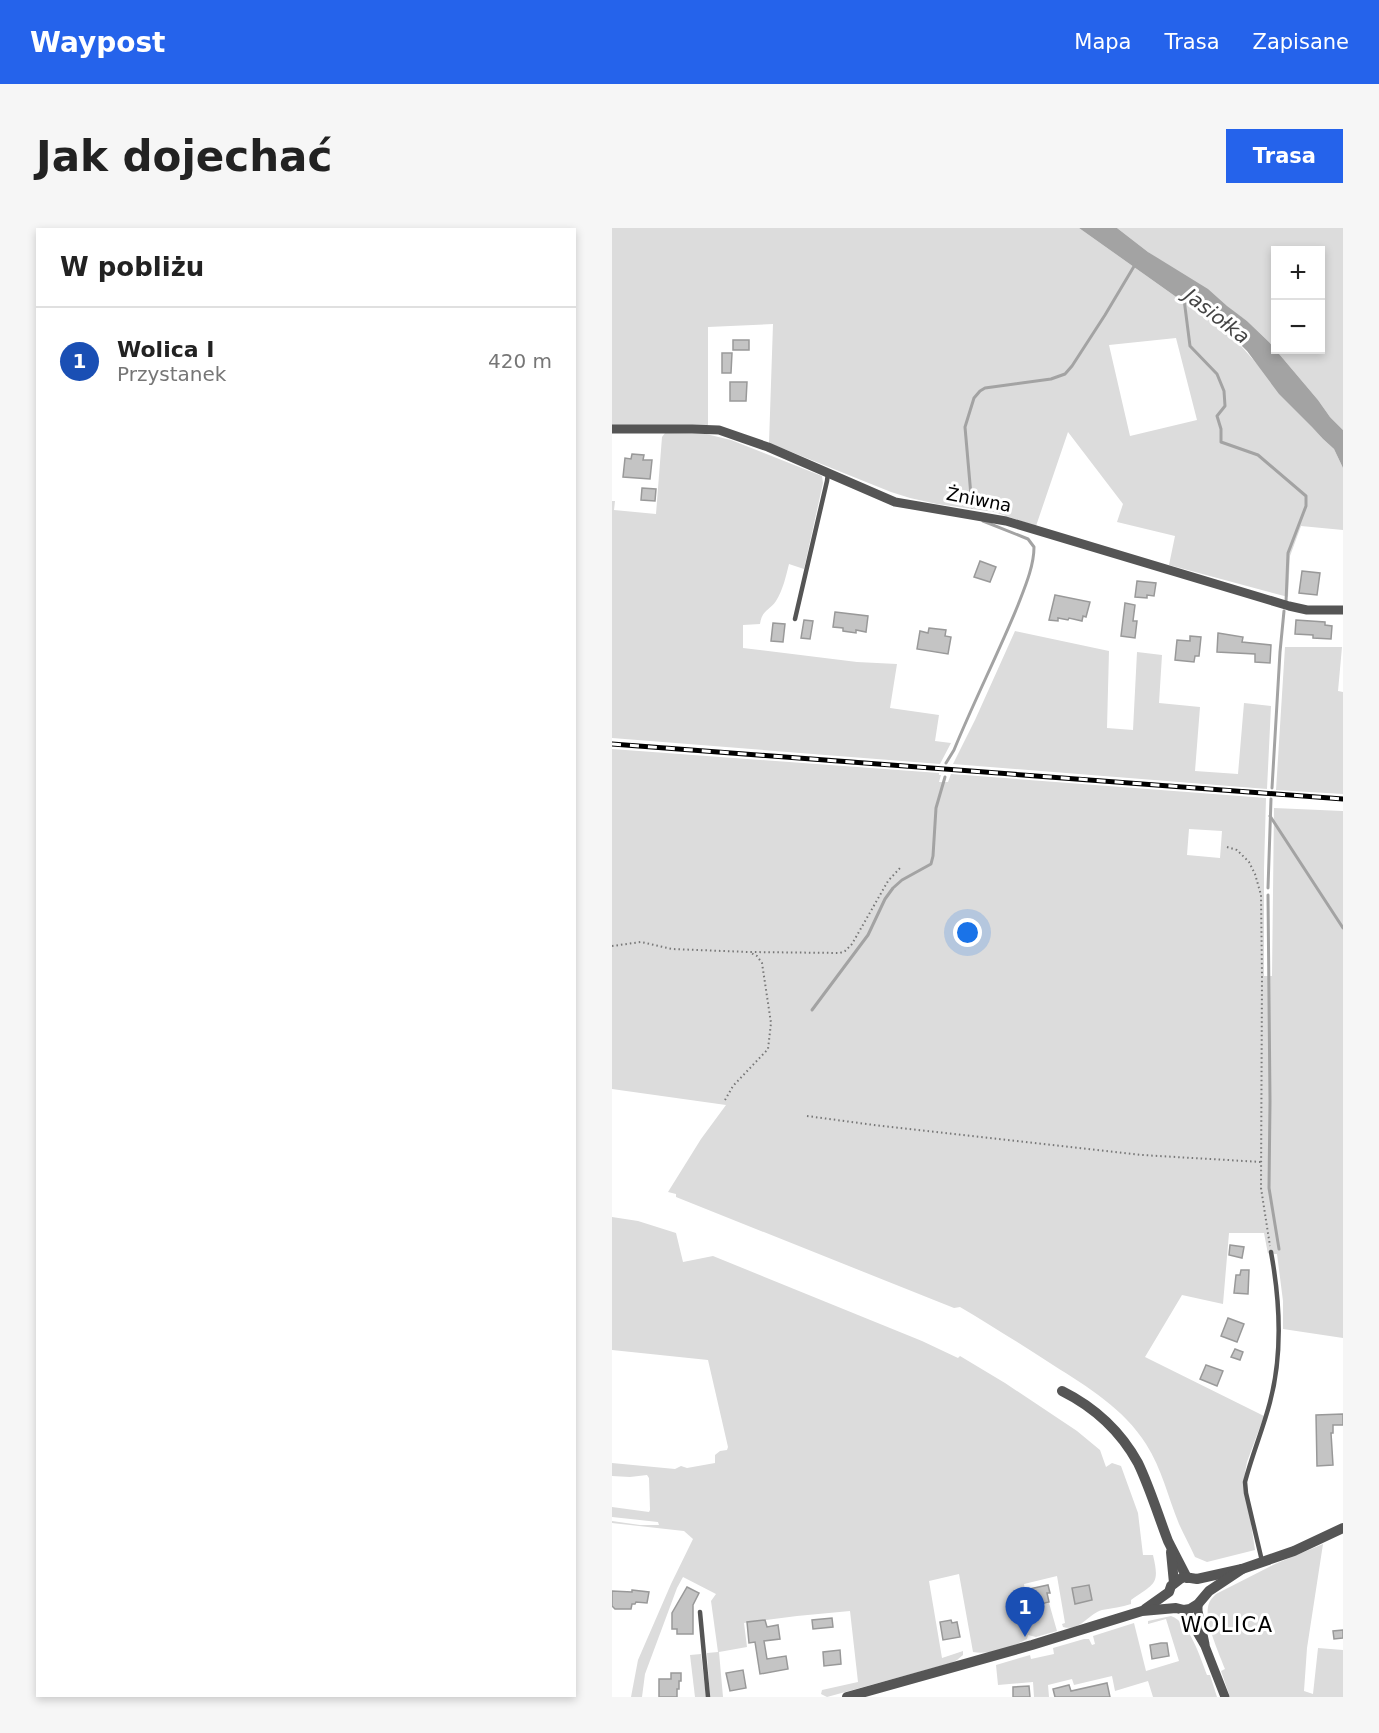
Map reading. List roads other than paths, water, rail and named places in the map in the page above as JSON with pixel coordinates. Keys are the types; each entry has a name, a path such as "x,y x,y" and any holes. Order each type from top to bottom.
{"street":[{"name":"Żniwna","path":"612,429 719,430 768,447 896,502 1006,521 1289,606 1306,610 1343,610"},
{"path":"1062,1391 1100,1416 1127,1445 1138,1464 1169,1543 1192,1579 1203,1588 1198,1611 1205,1646"},
{"path":"1142,1611 1180,1579 1192,1579 1242,1569 1294,1551 1343,1528"},
{"path":"1169,1543 1171,1600 1180,1609 1205,1646 1226,1697"},
{"path":"847,1697 1032,1645 1142,1611 1195,1607 1209,1591 1242,1569"}],"lane":[{"path":"795,619 828,473"},
{"path":"1262,1561 1245,1482 1270,1402 1275,1378 1279,1305 1271,1252"},
{"path":"700,1612 708,1697"}],"water":[{"name":"Jasiołka","path":"1079,228 1117,228 1148,252 1208,289 1247,321 1271,344 1271,354 1279,354 1343,430 1343,468 1334,449 1279,394 1247,351 1234,338"}],"waterway":[{"path":"972,507 965,427 974,398 985,388 1051,379 1065,374 1105,315 1136,263"},
{"name":"Jasiołka","path":"1184,299 1190,346 1217,374 1224,391 1225,406 1217,416 1221,429 1221,442 1258,455 1306,496 1306,506 1288,553 1286,602"},
{"path":"946,763 954,750 1010,623 1026,584 1032,562 1034,547 1028,539 983,521"},
{"path":"1272,788 1284,611"},
{"path":"812,1010 868,935 885,899 893,888 902,880 931,864 936,808 945,777"},
{"path":"1268,888 1271,799"},
{"path":"1270,816 1343,928"},
{"path":"1268,895 1269,1188 1279,1249"}],"railway":[{"path":"612,744 1343,799"}],"place":[{"name":"Wolica I","path":"1025,1637"}],"district":[{"name":"WOLICA","path":"1227,1625"}]}
